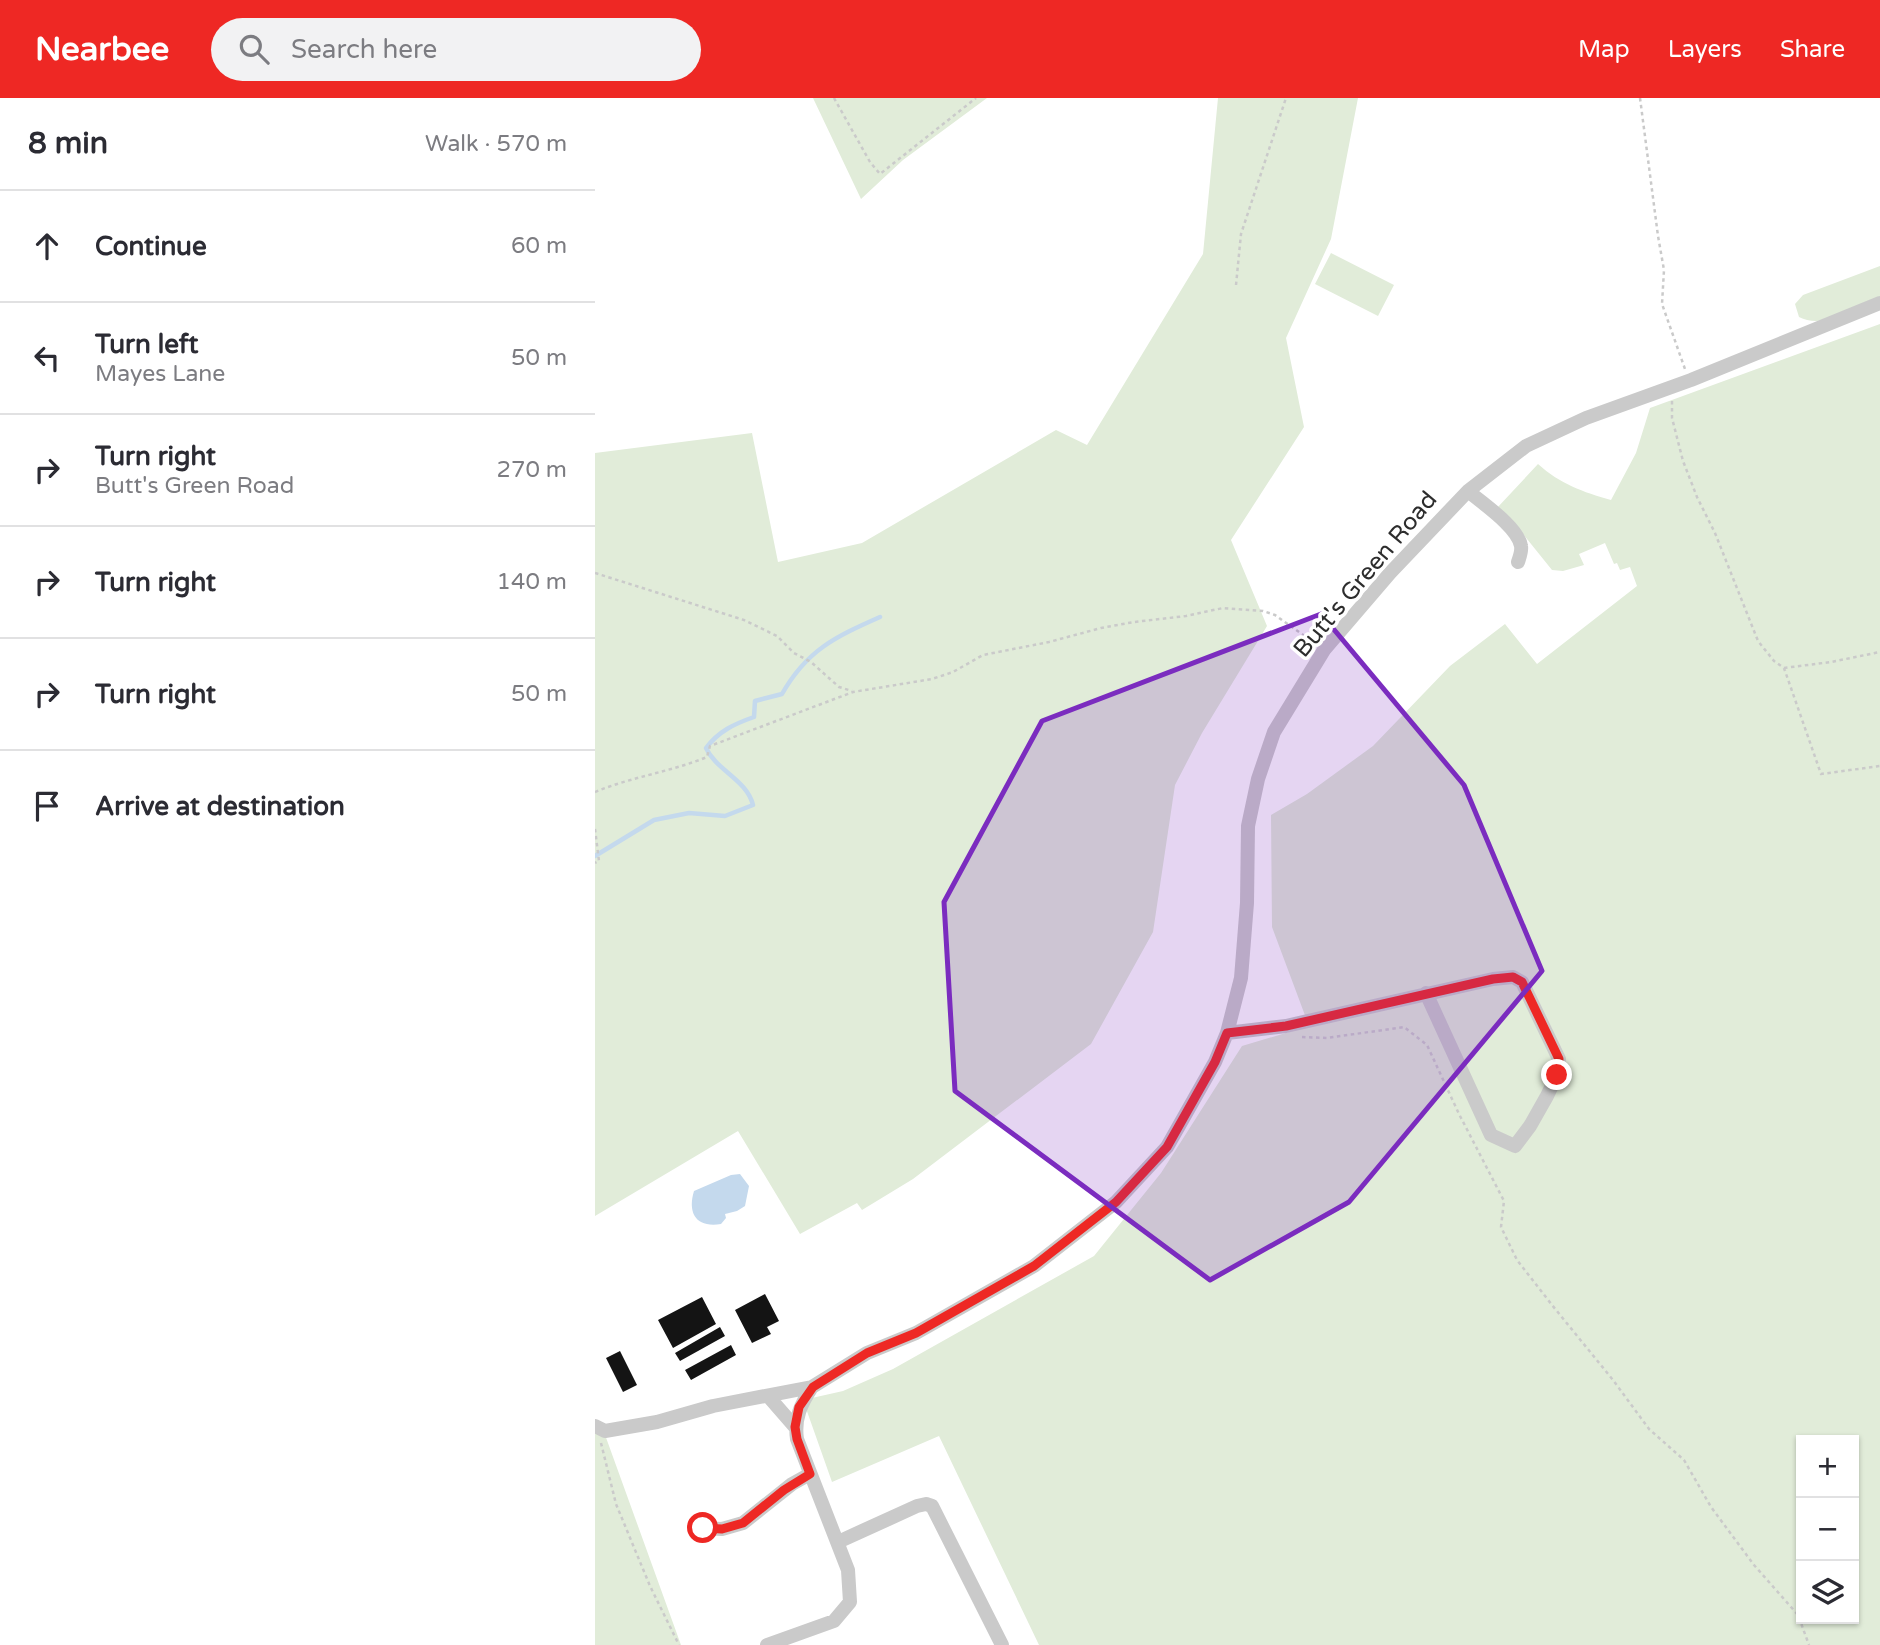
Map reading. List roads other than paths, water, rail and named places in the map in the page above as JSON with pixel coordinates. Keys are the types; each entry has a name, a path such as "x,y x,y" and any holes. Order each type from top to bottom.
{"street":[{"name":"Butt's Green Road","path":"813,1387 867,1353 916,1333 1034,1266 1116,1202 1167,1147 1215,1062 1227,1033 1241,978 1247,903 1248,826 1258,779 1274,732 1324,650 1390,573 1468,491 1525,446 1586,418 1671,385 1691,380 1880,303"},
{"path":"1468,491 1519,538 1521,552 1518,562"},
{"path":"1227,1033 1286,1026 1426,993 1513,977 1522,982 1559,1059 1557,1075 1548,1096 1515,1146 1491,1135 1426,993"},
{"path":"597,1432 813,1387"},
{"path":"767,1645 834,1621 850,1602 848,1570 797,1439 795,1427 799,1407 813,1387"},
{"path":"768,1396 795,1427"},
{"path":"703,1528 722,1529 743,1523 784,1490 810,1474"},
{"path":"838,1542 917,1506 932,1506 1002,1645"}],"water":[{"path":"740,1174 749,1186 745,1206 725,1214 726,1218 721,1224 706,1224 696,1218 692,1206 694,1191 731,1175"}],"waterway":[{"path":"595,856 654,820 689,813 725,816 753,805 745,789 717,763 706,748 727,729 754,717 755,701 782,694 802,666 824,646 880,617"}]}
